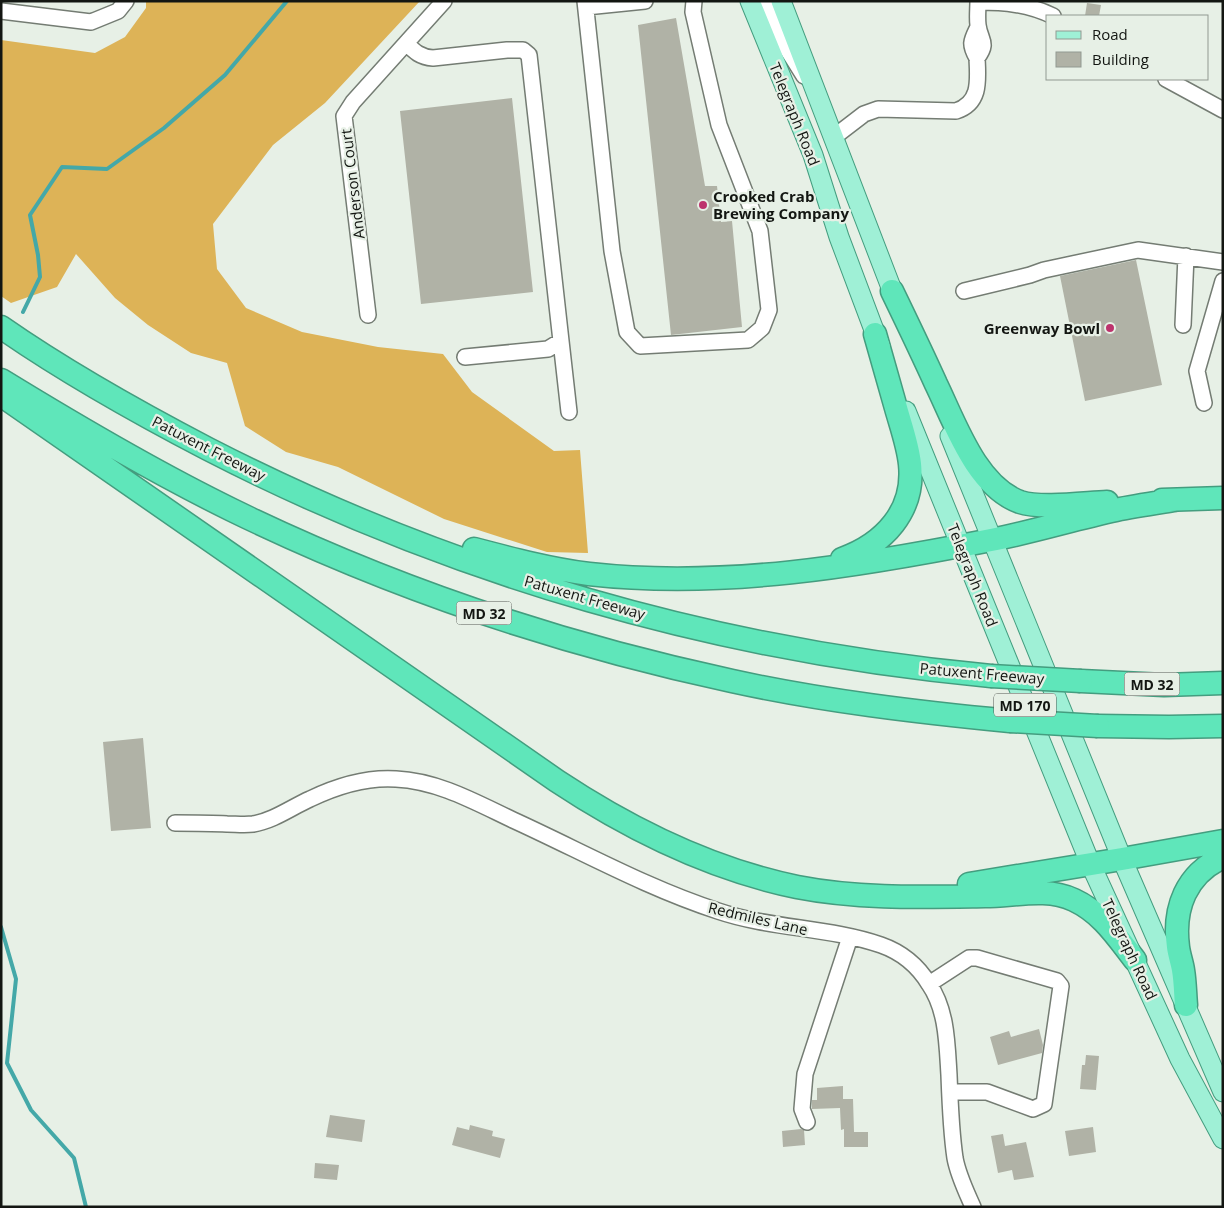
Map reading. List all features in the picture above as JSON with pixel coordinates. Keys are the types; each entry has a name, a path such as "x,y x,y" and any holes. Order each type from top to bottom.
{"highway":[{"path":"892,291 970,453 993,484 1006,495 1020,502 1038,505 1223,498"},
{"name":"Patuxent Freeway","path":"1,327 93,386 165,427 322,504 468,562 576,596 667,621 742,638 818,653 940,671 1082,681 1164,684 1223,683"},
{"path":"793,572 857,553 872,545 896,521 905,504 910,482 910,464 906,443 875,334"},
{"name":"MD 32","path":"1,380 146,466 232,510 310,546 460,605 562,638 734,682 894,708 1010,721 1098,726 1223,726"},
{"path":"1,396 592,804 668,845 715,864 762,879 838,894 874,896 987,896 1037,892 1059,894 1091,909 1106,922 1135,960"},
{"path":"250,470 324,498 473,549 531,564 587,574 641,578 719,578 793,572 878,561 993,540 1116,510 1175,500"},
{"path":"874,896 985,882 1223,841"},
{"path":"1186,1005 1177,928 1181,901 1188,886 1200,872 1223,857"}],"main road":[{"name":"Telegraph Road","path":"750,1 813,155 839,238 875,334 1090,864 1180,1059 1223,1138"},
{"name":"Telegraph Road","path":"781,1 892,291 1122,859 1223,1092"}],"street":[{"path":"1,11 91,22 118,11 126,1"},
{"name":"Anderson Court","path":"368,314 344,116 353,102 444,1"},
{"path":"645,1 586,4 612,251 627,332 640,346 748,340 762,328 769,310 760,231 719,125 693,12 694,1"},
{"path":"764,1 784,44 820,100"},
{"path":"834,137 864,114 878,109 956,111 965,108 974,98 976,90 978,58 971,49 971,40 978,27 978,2 1006,2 1024,5 1050,15"},
{"path":"406,44 423,57 433,58 507,50 523,50 529,55 569,412"},
{"path":"1168,80 1223,110"},
{"path":"964,291 1030,276 1044,270 1138,250 1223,262"},
{"path":"1183,325 1186,256"},
{"path":"1204,403 1197,371 1223,281"},
{"path":"465,357 548,349 562,341"},
{"name":"Redmiles Lane","path":"175,822 254,824 280,814 310,798 344,785 376,779 412,780 453,791 677,897 721,912 768,923 850,937 896,952 919,970 929,984 941,1009 945,1026 956,1159 963,1185 973,1207"},
{"path":"807,1122 802,1109 805,1074 850,937"},
{"path":"929,984 969,958 978,958 1057,981 1061,986 1044,1104 1033,1109 987,1092 950,1092"}],"shaded area":[{"path":"146,1 420,1 325,103 273,145 213,224 217,269 246,308 302,332 378,347 443,354 472,392 554,451 580,450 588,553 547,552 444,519 338,467 286,452 245,426 227,363 191,353 148,325 115,298 76,254 57,287 11,303 1,296 1,40 95,53 125,37 146,8"}],"building":[{"path":"1087,3 1101,5 1099,15 1085,15"},
{"path":"676,18 705,186 717,186 721,222 732,221 742,327 671,335 638,25"},
{"path":"512,98 533,292 421,304 400,111"},
{"name":"Greenway Bowl","path":"1136,260 1162,385 1085,401 1060,276"},
{"path":"143,738 151,828 111,831 103,742"},
{"path":"1039,1029 1043,1045 1042,1053 998,1065 990,1037 1009,1031 1011,1037"},
{"path":"1086,1055 1099,1056 1096,1090 1080,1089 1082,1065 1085,1065"},
{"path":"843,1086 843,1099 853,1099 854,1132 868,1132 868,1147 844,1147 844,1129 841,1130 840,1108 812,1109 812,1100 817,1100 817,1088"},
{"path":"330,1115 365,1120 362,1142 326,1137"},
{"path":"470,1125 493,1131 492,1136 505,1139 500,1158 452,1145 457,1127 469,1130"},
{"path":"1093,1127 1096,1152 1069,1156 1065,1131"},
{"path":"804,1130 805,1145 783,1147 782,1131"},
{"path":"1003,1134 1005,1146 1026,1142 1034,1177 1014,1180 1012,1170 998,1173 991,1136"},
{"path":"315,1163 339,1165 337,1180 314,1178"}],"waterway":[{"path":"23,312 40,277 38,255 30,215 62,167 107,169 164,128 225,75 287,1"},
{"path":"1,927 16,979 7,1063 31,1110 74,1158 86,1207"}],"place":[{"name":"Crooked Crab Brewing Company","path":"703,205"},
{"name":"Greenway Bowl","path":"1110,328"}]}
